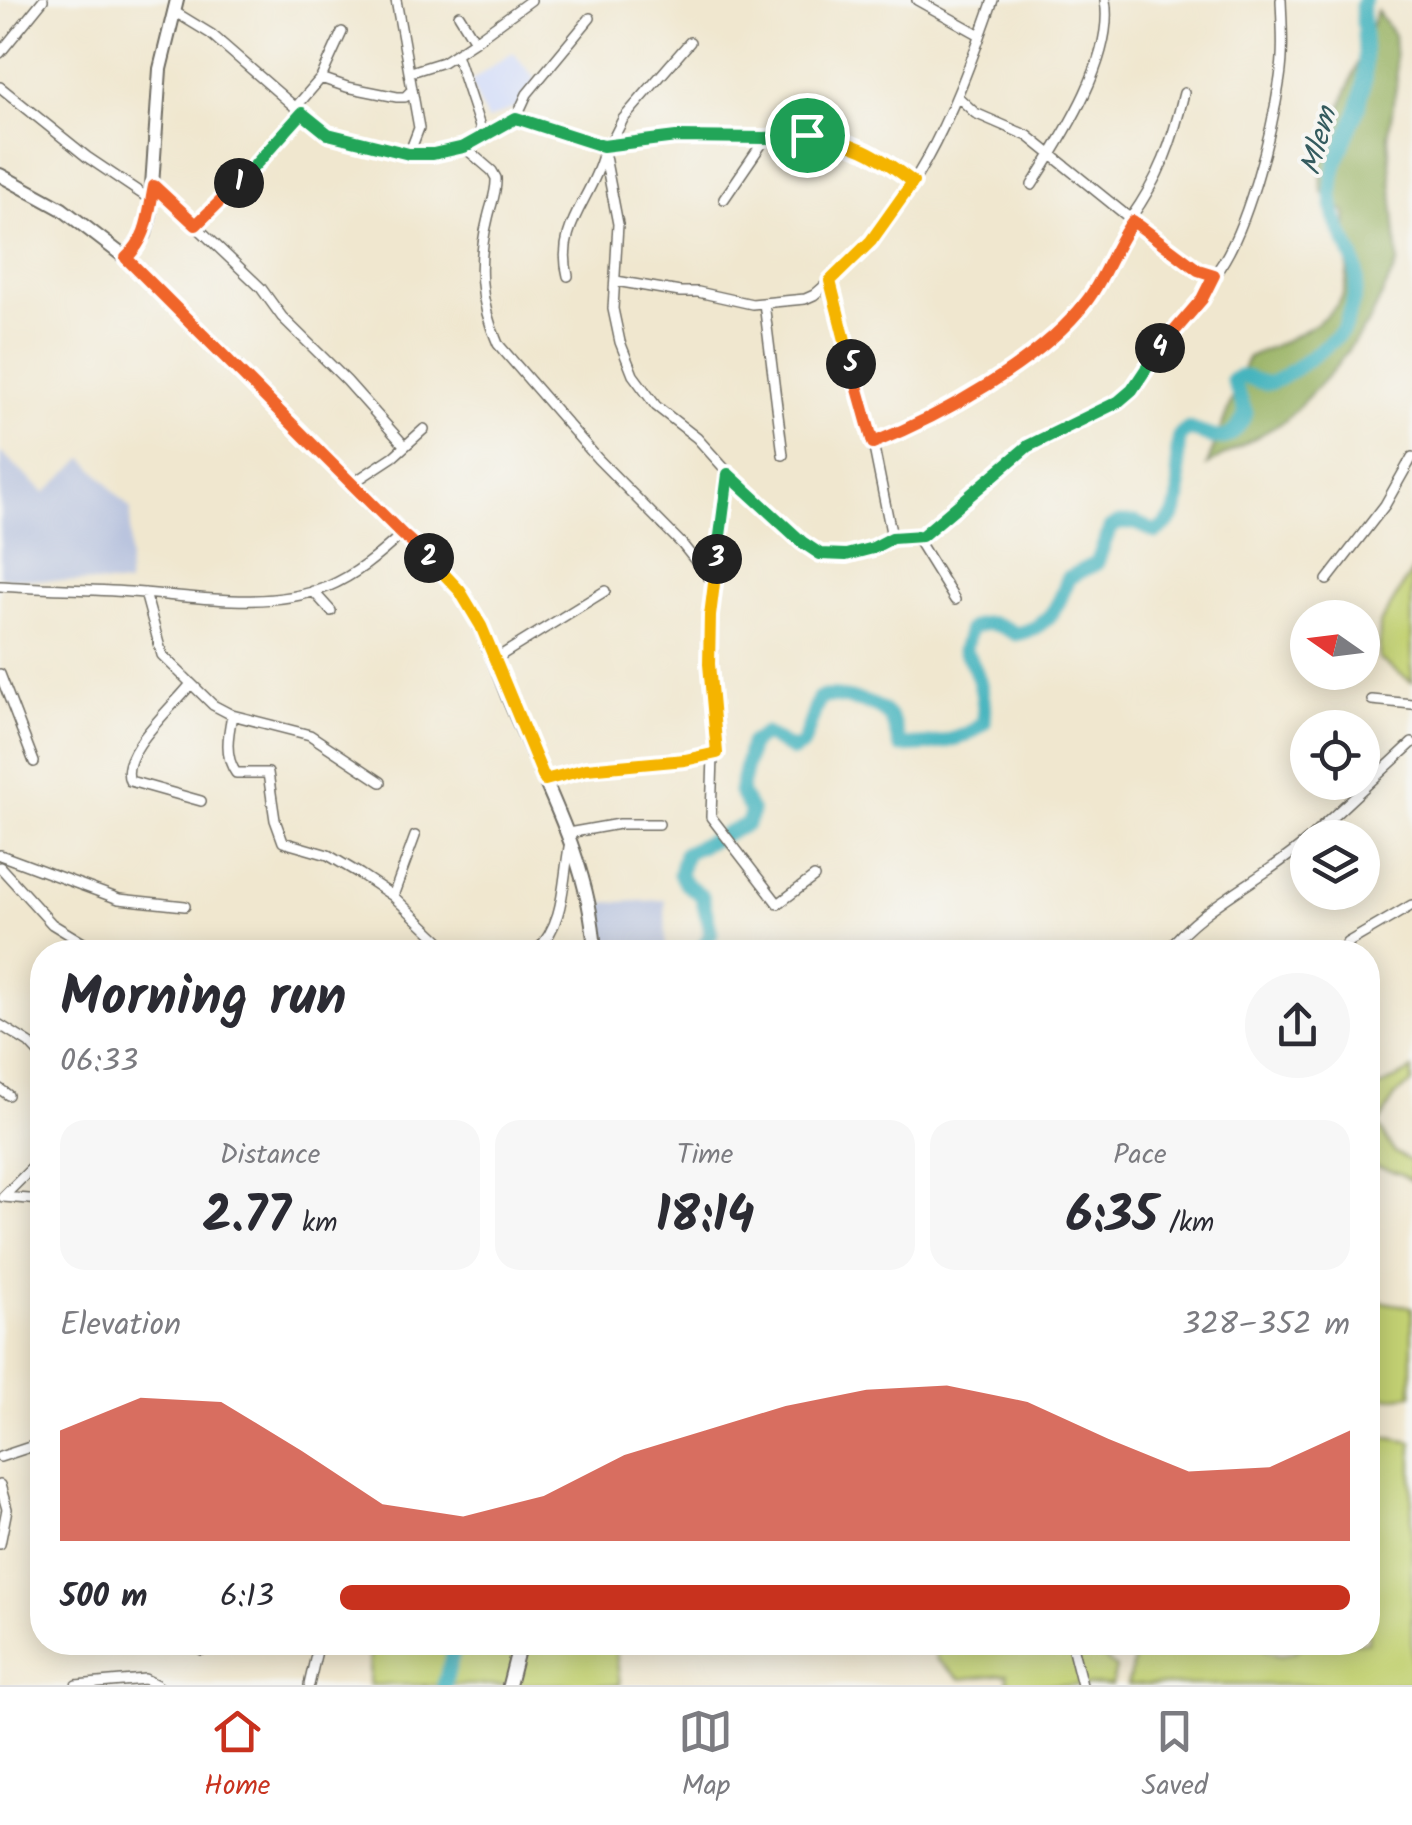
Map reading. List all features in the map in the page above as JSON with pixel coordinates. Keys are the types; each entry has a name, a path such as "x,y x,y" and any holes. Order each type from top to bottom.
{"main road":[{"path":"126,258 145,234 152,193 160,69 176,6"},
{"path":"0,174 62,209 126,258 460,591 481,626 569,836 588,894 593,940"},
{"path":"508,1685 516,1655"}],"street":[{"path":"0,53 43,0"},
{"path":"396,0 418,128 409,154"},
{"path":"410,72 430,68 456,54 531,0"},
{"path":"917,0 980,35"},
{"path":"616,280 764,304 804,299 830,281 871,241 943,133 993,0"},
{"path":"1032,185 1083,95 1104,43 1108,18 1105,0"},
{"path":"606,148 618,224 613,310 633,375 656,406 697,438 728,474 802,542 831,556 860,552 892,538 931,532 1028,446 1118,402 1132,390 1164,342 1193,310 1243,220 1276,100 1282,50 1281,0"},
{"path":"176,6 328,134 409,154 433,154 464,147 516,118 528,94 590,18"},
{"path":"459,15 475,41"},
{"path":"196,225 259,163 322,78 342,32"},
{"path":"568,276 564,248 568,228 606,148 624,118 690,42"},
{"path":"456,54 482,136"},
{"path":"322,78 347,88 397,97 410,92"},
{"path":"0,86 87,157 152,193 196,225 262,288 282,317 404,445"},
{"path":"873,443 949,408 1046,342 1090,298 1161,170 1184,93"},
{"path":"958,97 975,113 1028,136 1198,270 1214,275"},
{"path":"516,118 606,148 676,137 807,135 854,144 886,161 913,182"},
{"path":"724,199 765,138"},
{"path":"464,147 496,178 483,238 480,287 498,344 714,584"},
{"path":"830,281 873,443 892,538"},
{"path":"764,304 782,455"},
{"path":"353,483 394,456 424,429"},
{"path":"1326,580 1385,505 1412,457"},
{"path":"728,474 709,664 719,746 713,756 711,817 778,904 814,877"},
{"path":"0,586 163,597 280,598 313,591 370,563 402,534"},
{"path":"916,537 955,600"},
{"path":"313,591 331,611"},
{"path":"494,659 606,592"},
{"path":"145,593 162,655 212,705 232,715 310,735 381,782"},
{"path":"0,674 34,762"},
{"path":"190,686 140,744 126,774 130,781 201,801"},
{"path":"1372,700 1412,704"},
{"path":"232,715 228,752 231,766 236,773 246,776 265,772 270,776 275,820 283,842 328,855 392,896 440,940"},
{"path":"1329,820 1412,743"},
{"path":"545,780 586,769 713,756"},
{"path":"546,940 564,896 569,836 619,824 658,824"},
{"path":"392,896 415,836"},
{"path":"0,854 119,899 185,906"},
{"path":"1177,940 1196,920 1290,855"},
{"path":"0,867 52,924 78,940"},
{"path":"1352,940 1412,905"},
{"path":"0,1025 30,1045"},
{"path":"1,1197 30,1169"},
{"path":"1,1197 30,1199"},
{"path":"0,1457 30,1447"},
{"path":"0,1485 7,1509 0,1544"},
{"path":"308,1685 316,1655"},
{"path":"1075,1655 1082,1685"},
{"path":"76,1685 145,1679 157,1685"}],"shaded area":[{"path":"513,52 535,79 518,106 487,120 470,82"},
{"path":"0,452 45,493 84,458 131,510 128,585 0,577"},
{"path":"665,900 666,940 602,940 596,903"}],"green space":[{"path":"1377,11 1394,35 1397,81 1388,137 1398,262 1370,320 1335,368 1285,421 1207,465 1248,357 1312,326 1334,309 1344,291 1348,257 1346,213 1322,192 1321,161"},
{"path":"1412,571 1412,682 1380,660 1380,623"},
{"path":"1412,1069 1412,1083 1395,1096 1380,1122 1380,1086"},
{"path":"1380,1128 1394,1152 1412,1162 1412,1181 1380,1167"},
{"path":"1380,1302 1412,1307 1412,1395 1388,1398 1380,1395"},
{"path":"1380,1437 1412,1442 1412,1685 1127,1685 1135,1655 1380,1655"},
{"path":"370,1655 616,1655 620,1685 369,1685"},
{"path":"936,1655 1086,1655 1103,1657 1116,1668 1112,1685 1008,1685 1007,1674 961,1679"}],"waterway":[{"name":"Mlem","path":"708,940 711,934 702,896 680,874 685,853 747,824 752,812 740,792 751,743 765,734 793,750 803,744 819,698 826,697 855,700 882,710 892,722 900,746 944,742 975,730 984,723 984,713 978,676 964,650 970,629 993,624 1016,634 1044,622 1056,607 1068,578 1097,563 1110,528 1119,523 1136,523 1156,532 1168,522 1179,501 1180,435 1189,429 1222,438 1234,432 1246,413 1233,380 1242,377 1264,383 1275,381 1343,330 1356,290 1356,274 1334,214 1332,183 1364,81 1365,0"},
{"name":"Mlem","path":"444,1685 452,1655"}],"route":[{"path":"302,113 328,134 409,154 433,154 464,147 516,118 603,146 676,137 807,135 854,144 886,161 913,182 871,241 830,281 873,443 949,408 1046,342 1090,298 1133,221 1198,270 1214,275 1202,299 1164,342 1132,390 1094,415 1028,446 922,536 892,538 846,555 820,554 728,474 710,616 709,664 717,753 685,760 586,769 545,780 481,626 460,591 126,258 145,234 154,186 196,225 259,163 302,113"}]}
